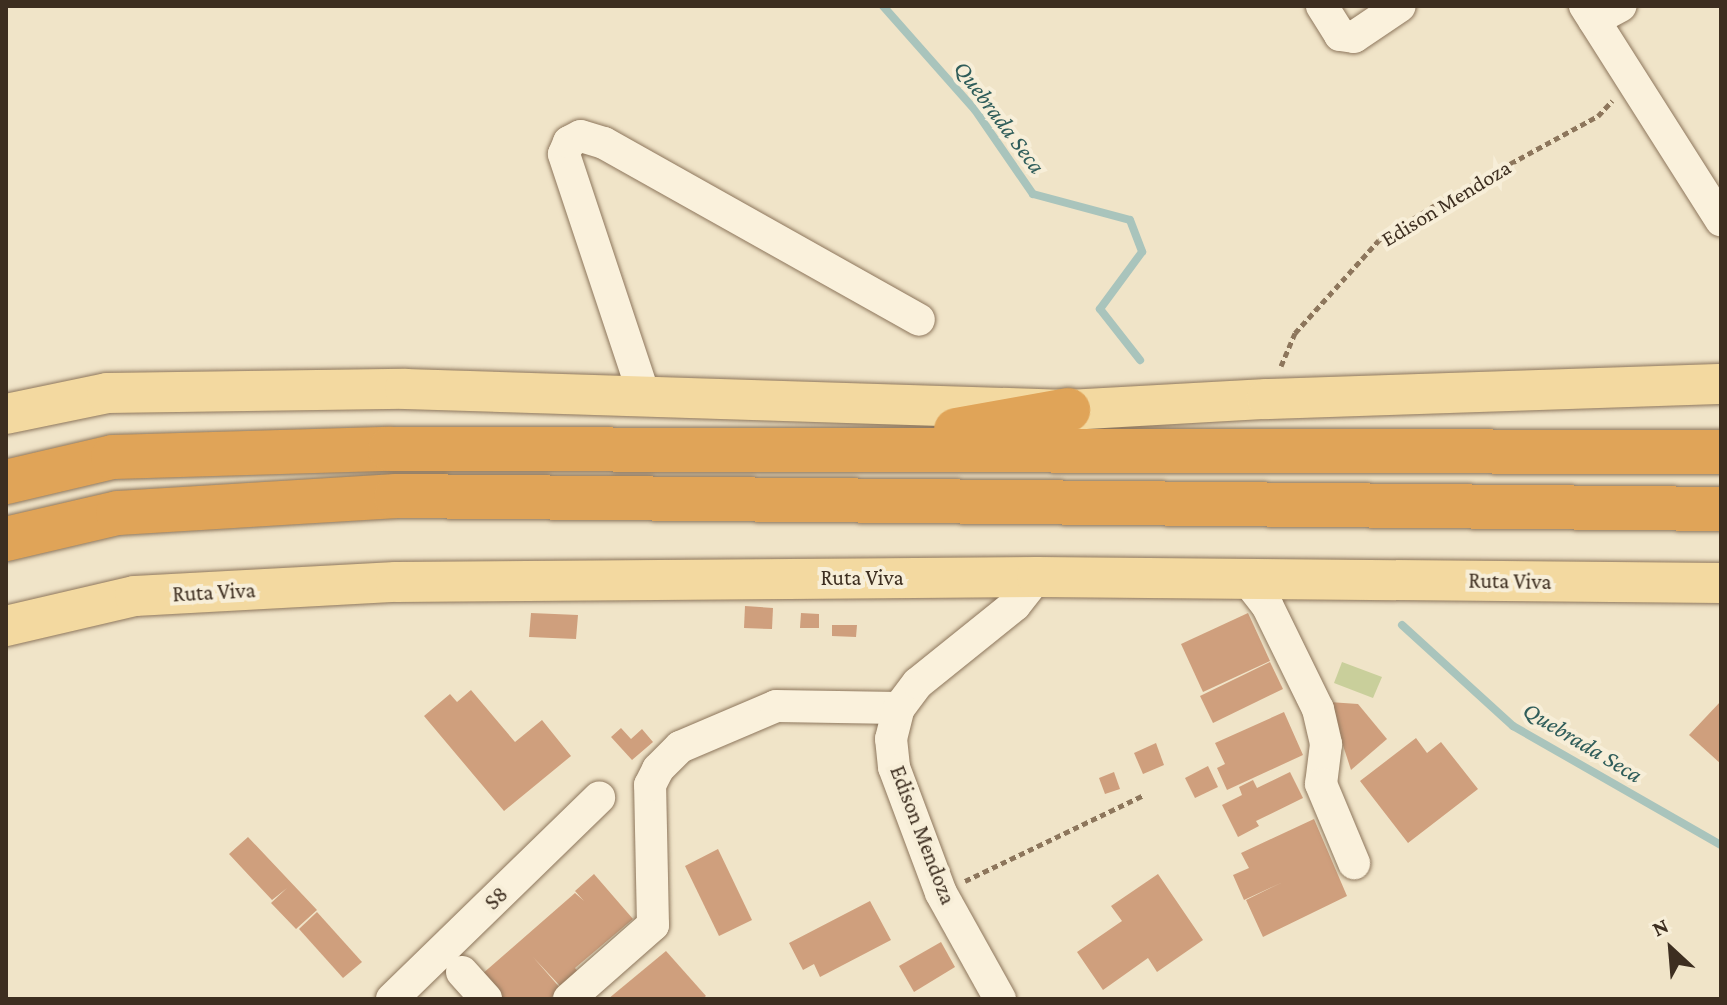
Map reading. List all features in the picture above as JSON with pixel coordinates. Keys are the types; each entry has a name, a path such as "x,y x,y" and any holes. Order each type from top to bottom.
{"highway":[{"path":"843,450 1068,410"},
{"path":"6,482 113,457 390,449 1721,452"},
{"path":"6,539 118,513 396,496 1721,509"}],"main road":[{"path":"6,414 107,393 405,389 1068,410 1267,399 1721,384"},
{"name":"Ruta Viva","path":"6,626 135,596 396,582 1037,577 1721,583"}],"street":[{"path":"1322,6 1340,35 1354,37 1400,6"},
{"path":"1600,11 1632,80 1721,220"},
{"path":"645,398 564,154 569,142 581,136 604,143 919,320"},
{"path":"569,999 653,925 650,785 658,769 680,747 776,706 899,708 937,664 1015,605 1037,577"},
{"path":"1248,581 1267,605 1318,709 1326,744 1321,784 1354,863"},
{"name":"Edison Mendoza","path":"899,708 891,739 894,767 941,893 1000,999"},
{"name":"S8","path":"392,999 599,798"},
{"path":"462,972 486,999"}],"path":[{"name":"Edison Mendoza","path":"1267,399 1295,333 1379,240 1440,202 1598,116 1632,80"},
{"path":"941,893 1144,795"}],"green space":[{"path":"1342,662 1382,677 1373,698 1334,683"}],"building":[{"path":"745,606 773,608 772,629 744,628"},
{"path":"531,613 578,615 576,639 529,637"},
{"path":"801,613 819,614 819,628 800,628"},
{"path":"1248,613 1270,661 1203,692 1181,644"},
{"path":"832,625 857,625 856,637 832,636"},
{"path":"1270,662 1283,689 1213,723 1200,696"},
{"path":"471,690 515,742 542,720 571,756 504,811 424,716 450,694 457,702"},
{"path":"1721,701 1721,764 1689,735"},
{"path":"1329,702 1358,704 1387,739 1351,770"},
{"path":"1284,712 1303,755 1227,790 1217,768 1225,764 1215,743"},
{"path":"621,728 631,739 642,729 653,742 632,760 611,737"},
{"path":"1416,738 1427,753 1441,742 1478,789 1408,843 1360,781"},
{"path":"1156,743 1164,765 1143,774 1134,753"},
{"path":"1208,766 1218,787 1195,798 1185,778"},
{"path":"1114,772 1120,789 1105,794 1099,778"},
{"path":"1290,772 1303,798 1256,821 1259,826 1238,837 1222,805 1242,795 1239,787 1253,780 1257,788"},
{"path":"1314,819 1347,896 1263,937 1246,900 1283,882 1244,900 1233,875 1249,868 1241,853"},
{"path":"248,837 317,910 296,929 271,903 287,888 272,900 229,854"},
{"path":"718,849 752,920 719,936 685,866"},
{"path":"594,874 633,919 575,968 579,973 562,988 533,957 561,989 549,999 502,999 481,975 575,893 584,901 575,891"},
{"path":"1158,874 1203,940 1157,972 1148,958 1103,990 1077,952 1122,921 1111,906"},
{"path":"870,901 891,940 820,977 814,964 803,970 789,943"},
{"path":"317,912 362,962 343,978 299,929"},
{"path":"941,942 955,967 914,992 899,966"},
{"path":"666,951 706,996 702,999 608,999"}],"waterway":[{"name":"Quebrada Seca","path":"883,6 975,110 1033,194 1130,220 1142,252 1100,309 1140,360"},
{"name":"Quebrada Seca","path":"1402,625 1513,726 1721,845"}]}
